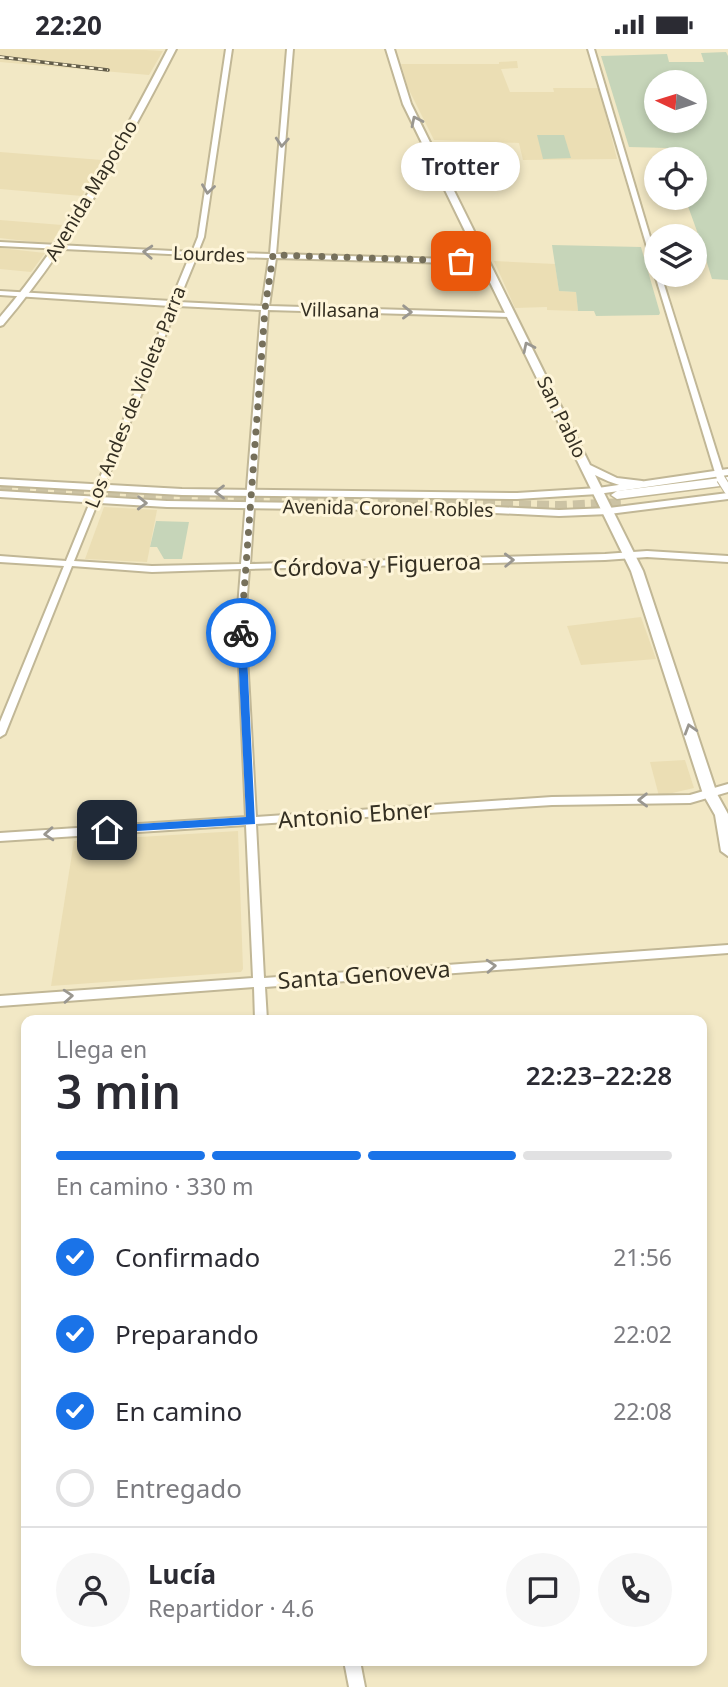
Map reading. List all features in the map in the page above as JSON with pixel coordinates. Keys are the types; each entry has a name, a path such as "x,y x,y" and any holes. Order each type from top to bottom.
{"highway":[{"path":"619,499 725,481"}],"main road":[{"name":"Avenida Mapocho","path":"0,323 74,226 172,49"},
{"name":"San Pablo","path":"390,49 407,104 629,555 651,608 710,795 722,815 726,845"},
{"path":"587,467 615,481 642,484"},
{"path":"598,491 642,484 725,481"},
{"name":"Avenida Coronel Robles","path":"0,482 251,493 517,496 598,491"},
{"name":"Avenida Coronel Robles","path":"0,494 94,501 456,508 559,513 609,511 728,496"}],"street":[{"name":"Los Andes de Violeta Parra","path":"0,734 203,228 229,49"},
{"path":"261,1015 241,637 265,309 273,255 290,49"},
{"path":"591,49 644,227"},
{"name":"Lourdes","path":"0,244 193,254 486,262"},
{"path":"663,287 725,481"},
{"name":"Villasana","path":"0,293 265,309 512,315"},
{"name":"Córdova y Figueroa","path":"0,559 152,569 658,554 728,559"},
{"name":"Antonio Ebner","path":"0,837 552,801 690,800 728,787"},
{"name":"Santa Genoveva","path":"0,1000 728,949"},
{"path":"353,1666 357,1687"}],"shaded area":[{"path":"0,49 163,51 149,75 0,62"},
{"path":"517,61 518,68 501,69 510,92 599,88 617,159 523,160 519,143 434,140 408,88 401,64 499,64"},
{"path":"0,152 102,160 82,196 0,189"},
{"path":"0,220 62,225 51,244 0,238"},
{"path":"0,248 45,253 31,272 0,269"},
{"path":"494,261 555,264 559,291 576,292 578,311 547,310 547,307 515,308"},
{"path":"104,507 157,510 147,562 85,559"},
{"path":"641,617 656,659 581,665 567,626"},
{"path":"685,760 694,788 659,796 650,762"},
{"path":"238,831 241,972 51,986 74,841"}],"green space":[{"path":"726,52 728,56 728,280 712,279 707,263 707,224 694,224 689,210 707,210 707,147 629,147 601,56 667,54 669,62 704,62 701,53"},
{"path":"537,135 564,135 571,158 543,159"},
{"path":"552,245 641,247 644,257 644,287 653,287 660,313 596,316 594,311 578,311 576,292 559,291"},
{"path":"156,521 189,522 182,559 164,559 157,547 150,547"}],"tunnel":[{"path":"0,490 152,499 417,505"},
{"path":"406,498 457,499"},
{"path":"447,505 561,507 622,504"}],"railway":[{"path":"0,57 108,70"}],"way so far":[{"path":"241,633 265,309 273,255 461,261"}],"place":[{"name":"Trotter","path":"461,261"}],"route":[{"path":"107,830 251,821 241,633"}]}
